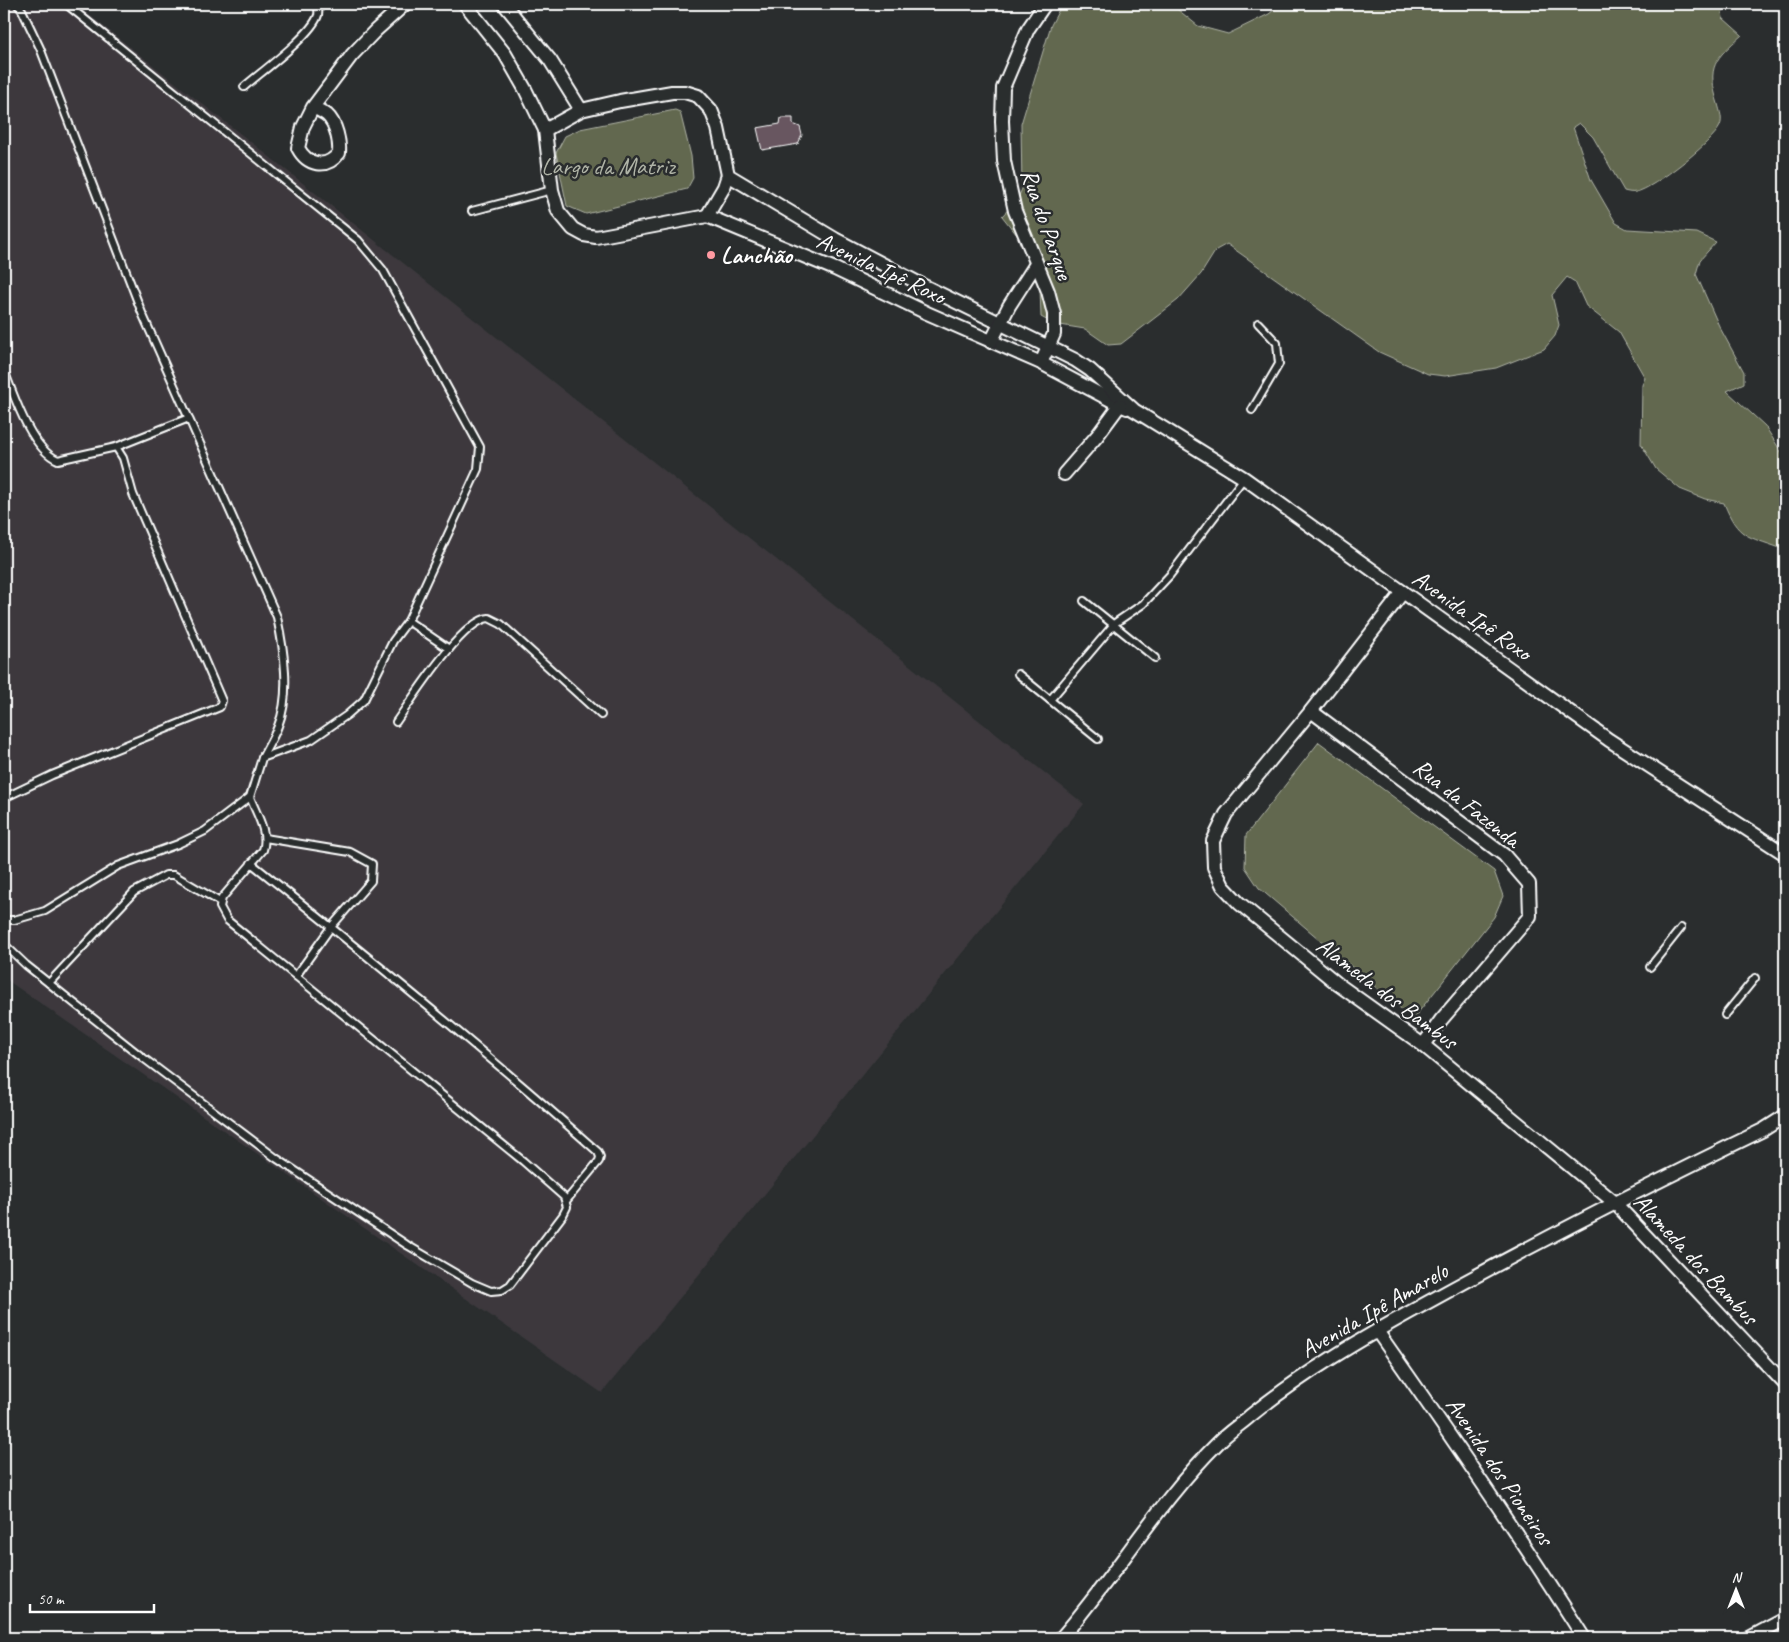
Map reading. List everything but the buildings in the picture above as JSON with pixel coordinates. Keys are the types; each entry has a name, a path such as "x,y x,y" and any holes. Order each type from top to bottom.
{"street":[{"path":"313,107 352,55 405,4"},
{"path":"465,4 505,54 545,130 552,190 558,211 573,229 584,235 596,237 708,216 728,176 718,128 711,110 698,96 684,92 672,92 620,101 581,110 545,130"},
{"path":"504,4 550,60 581,110"},
{"name":"Rua do Parque","path":"1045,4 1028,29 1003,88 1002,121 1004,161 1016,211 1048,291 1054,314 1054,334 1050,347"},
{"name":"Avenida Ipê Roxo","path":"728,176 835,239 926,287 1050,347 1090,370 1134,410 1244,478 1609,740 1785,854"},
{"name":"Avenida Ipê Roxo","path":"708,216 835,269 1041,364 1120,406 1134,410"},
{"path":"991,342 1009,306 1036,264"},
{"path":"1041,364 1050,347"},
{"path":"1064,474 1120,406"},
{"name":"Alameda dos Bambus","path":"1403,592 1311,711 1226,814 1213,841 1214,867 1223,886 1239,904 1339,985 1423,1045 1614,1202 1785,1384"},
{"name":"Rua da Fazenda","path":"1311,711 1504,855 1529,884 1530,916 1441,1020 1423,1045"},
{"name":"Avenida Ipê Amarelo","path":"1061,1638 1084,1612 1177,1488 1220,1440 1267,1402 1316,1368 1377,1331 1514,1254 1614,1202 1763,1130 1785,1116"},
{"name":"Avenida dos Pioneiros","path":"1377,1331 1444,1425 1584,1638"},
{"path":"1749,1638 1785,1619"}],"lane":[{"path":"4,944 49,983 142,1057 276,1158 406,1245 484,1289 491,1291 502,1290 513,1282 563,1215 566,1201 562,1194 227,920 222,913 220,902 225,893 262,850 265,838 250,797 262,758 279,725 284,699 286,671 277,617 142,313 40,48 22,10 17,4"},
{"path":"66,4 358,240 383,270 480,447 478,468 408,621 393,641 364,700 347,715 311,740 262,758"},
{"path":"244,87 301,38 313,24 318,13 317,4"},
{"path":"472,211 552,190"},
{"path":"1252,410 1279,364 1277,343 1258,323"},
{"path":"4,370 34,437 50,457 58,460 116,447 189,418"},
{"path":"4,798 52,775 211,712 220,707 222,701 133,494 123,458 116,447"},
{"path":"1050,700 1113,625 1135,610 1170,575 1244,478"},
{"path":"1084,600 1155,658"},
{"path":"396,722 449,649 479,620 490,618 501,624 601,715"},
{"path":"408,621 449,649"},
{"path":"1018,674 1098,739"},
{"path":"4,920 14,920 45,911 118,866 178,844 198,834 250,797"},
{"path":"265,838 350,852 372,864 371,881 331,926 296,976"},
{"path":"251,863 331,926 535,1096 598,1152 599,1161 566,1201"},
{"path":"49,983 134,892 166,876 174,875 220,902"},
{"path":"1650,967 1681,928"},
{"path":"1725,1015 1755,978"}],"shaded area":[{"path":"4,4 75,4 1084,804 602,1393 4,978"}],"green space":[{"path":"1062,4 1171,4 1198,26 1228,34 1269,14 1281,4 1731,4 1722,12 1723,18 1742,35 1719,57 1713,72 1714,91 1721,115 1721,123 1706,143 1682,164 1644,189 1634,192 1624,191 1593,137 1579,123 1573,127 1591,180 1616,223 1627,229 1697,233 1716,242 1700,260 1696,274 1719,326 1744,372 1744,383 1727,391 1765,426 1785,458 1785,547 1780,548 1751,538 1734,523 1724,503 1705,499 1680,489 1656,469 1641,444 1642,385 1645,378 1619,332 1586,306 1575,282 1567,277 1552,295 1559,325 1555,336 1544,349 1496,368 1445,376 1428,374 1379,352 1227,244 1216,250 1201,274 1178,300 1121,344 1108,345 1085,329 1054,324 1041,317 1040,289 1024,244 1002,216 1017,200 1022,189 1021,124 1051,25"},
{"name":"Largo da Matriz","path":"675,110 680,112 691,156 693,178 687,189 586,214 567,206 556,153 565,136 580,129"},
{"path":"1319,742 1494,871 1503,896 1494,917 1413,1019 1259,888 1245,867 1246,835"}],"place":[{"name":"Lanchão","path":"711,255"}]}
